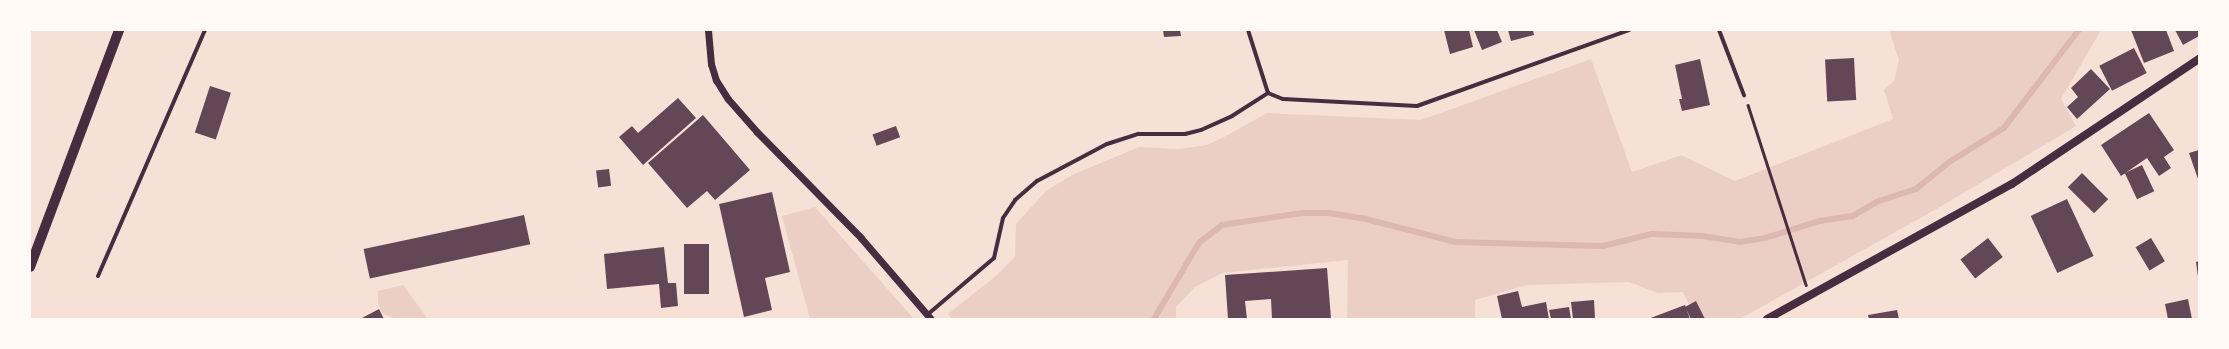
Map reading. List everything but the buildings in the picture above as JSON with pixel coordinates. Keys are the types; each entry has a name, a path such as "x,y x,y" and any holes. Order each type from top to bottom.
{"main road":[{"path":"31,264 119,30"},
{"path":"1767,319 2012,184 2199,59"}],"street":[{"path":"98,276 205,30"},
{"path":"708,30 711,64 716,80 728,99 757,132 861,238 929,317 994,258 1003,218 1015,200 1037,181 1107,144 1138,134 1185,134 1201,130 1232,116 1268,93"},
{"path":"1248,30 1268,93"},
{"path":"1268,93 1283,99 1417,106 1629,30"},
{"path":"1720,30 1744,95"}],"path":[{"path":"1744,95 1794,245 1809,296"}],"shaded area":[{"path":"1889,30 2101,30 2061,99 2076,126 1940,207 1740,319 1696,319 1683,292 1658,293 1629,282 1528,285 1475,300 1475,319 1347,319 1348,260 1222,273 1195,287 1176,307 1176,319 952,319 948,314 997,275 1015,257 1016,224 1046,191 1072,175 1139,147 1179,149 1207,145 1267,113 1421,120 1591,59 1632,172 1681,155 1735,181 1893,119 1884,90 1894,81 1899,60"},
{"path":"815,207 914,319 810,319 782,216"},
{"path":"403,285 428,319 396,319 383,314 378,304 378,291"}],"waterway":[{"path":"1154,319 1199,243 1222,225 1302,213 1329,213 1362,218 1456,242 1603,246 1652,234 1703,236 1740,242 1765,238 1820,221 1853,216 1879,201 1916,189 1951,161 2004,128 2079,30"}]}
